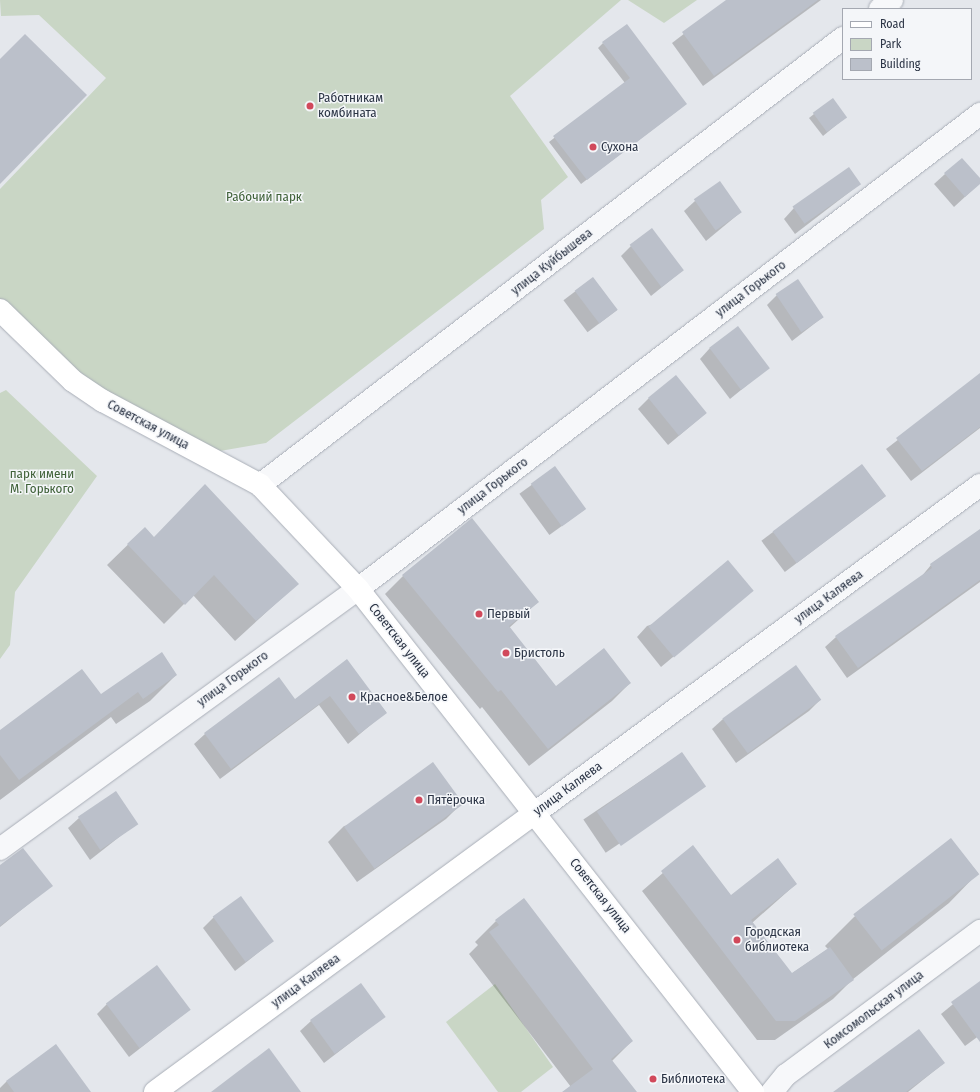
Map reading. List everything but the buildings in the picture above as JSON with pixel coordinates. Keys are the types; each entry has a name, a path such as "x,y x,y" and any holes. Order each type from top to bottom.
{"main road":[{"name":"Советская улица","path":"0,310 73,380 103,401 260,485 358,589 753,1092"},
{"name":"улица Каляева","path":"155,1092 535,813"}],"street":[{"path":"881,8 892,0"},
{"name":"улица Куйбышева","path":"260,485 842,39"},
{"name":"улица Горького","path":"0,849 358,589 980,114"},
{"name":"улица Каляева","path":"535,813 980,485"},
{"name":"Комсомольская улица","path":"772,1092 786,1075 980,931"}],"green space":[{"name":"Рабочий парк","path":"0,0 621,0 510,96 568,177 541,200 544,229 266,443 220,451 103,401 0,310 0,189 106,78 39,15 1,16"},
{"path":"628,0 697,0 664,23"},
{"name":"парк имени М. Горького","path":"6,390 97,476 15,592 10,645 0,659 0,393"},
{"path":"495,984 553,1067 521,1092 498,1092 446,1022"}],"place":[{"name":"Работникам комбината","path":"310,106"},
{"name":"Сухона","path":"593,147"},
{"name":"Первый","path":"479,614"},
{"name":"Бристоль","path":"506,653"},
{"name":"Красное&Белое","path":"352,697"},
{"name":"Пятёрочка","path":"419,800"},
{"name":"Городская библиотека","path":"737,940"},
{"name":"Библиотека","path":"653,1079"}]}
